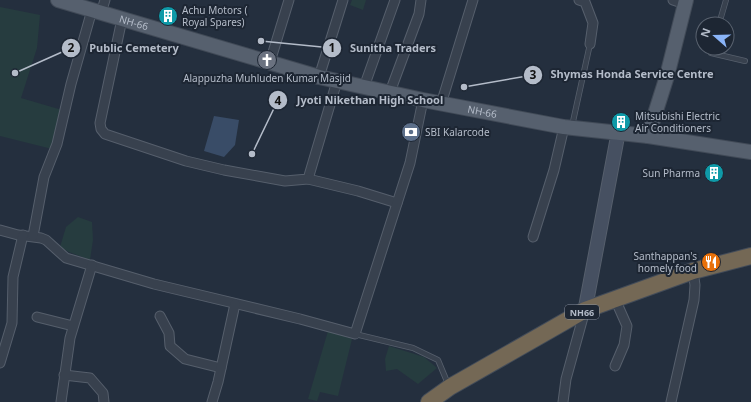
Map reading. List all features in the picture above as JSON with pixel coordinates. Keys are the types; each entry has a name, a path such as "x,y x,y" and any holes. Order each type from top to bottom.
{"highway":[{"name":"NH66","path":"429,402 447,393 585,310 693,271 751,256"}],"main road":[{"name":"NH-66","path":"58,0 99,7 122,19 319,77 423,100 568,128 648,136 751,152"},
{"path":"648,136 667,76 681,1"}],"street":[{"path":"270,62 289,0"},
{"path":"319,77 343,0"},
{"path":"364,86 394,0"},
{"path":"390,92 419,14 421,0"},
{"path":"442,104 473,0"},
{"path":"579,0 585,2 593,23 590,44"},
{"path":"0,363 12,323 12,277 28,236 44,178 57,144 71,84 99,7"},
{"path":"122,19 100,123 105,134 186,161 224,170 285,181 308,179 358,191 397,203"},
{"path":"308,179 337,80"},
{"path":"0,230 46,240 66,258 154,284 300,319 355,334 410,163 423,100"},
{"path":"533,237 568,128"},
{"path":"563,402 566,379 585,310 618,134"},
{"path":"60,402 73,326 79,313 92,265"},
{"path":"671,402 694,300 695,285 693,271"},
{"path":"615,299 626,326 624,345 616,366"},
{"path":"212,402 222,368 235,304"},
{"path":"160,316 169,333 170,346 185,359 222,368"},
{"path":"37,317 73,326"},
{"path":"64,375 90,378 104,393 104,402"}],"lane":[{"path":"721,16 726,0"},
{"path":"568,128 590,44"},
{"path":"724,56 745,61"},
{"path":"355,334 413,348 438,360 447,393"}],"green space":[{"path":"352,0 366,0 363,10 350,5"},
{"path":"0,7 40,15 37,48 21,98 62,110 52,149 0,136"},
{"path":"78,217 92,222 93,240 90,260 60,247 66,227"},
{"path":"328,331 352,339 338,396 320,392 317,401 308,399"},
{"path":"389,346 424,357 437,368 418,384 397,369 386,371 385,359"}],"water":[{"path":"214,116 239,120 235,145 224,157 204,151"}],"place":[{"name":"Achu Motors ( Royal Spares)","path":"168,16"},
{"name":"Sunitha Traders","path":"261,41"},
{"name":"Alappuzha Muhluden Kumar Masjid","path":"267,60"},
{"name":"Public Cemetery","path":"15,73"},
{"name":"Shymas Honda Service Centre","path":"464,87"},
{"name":"Mitsubishi Electric Air Conditioners","path":"621,122"},
{"name":"SBI Kalarcode","path":"411,132"},
{"name":"Jyoti Nikethan High School","path":"252,154"},
{"name":"Sun Pharma","path":"714,173"},
{"name":"Santhappan's homely food","path":"711,262"}]}
